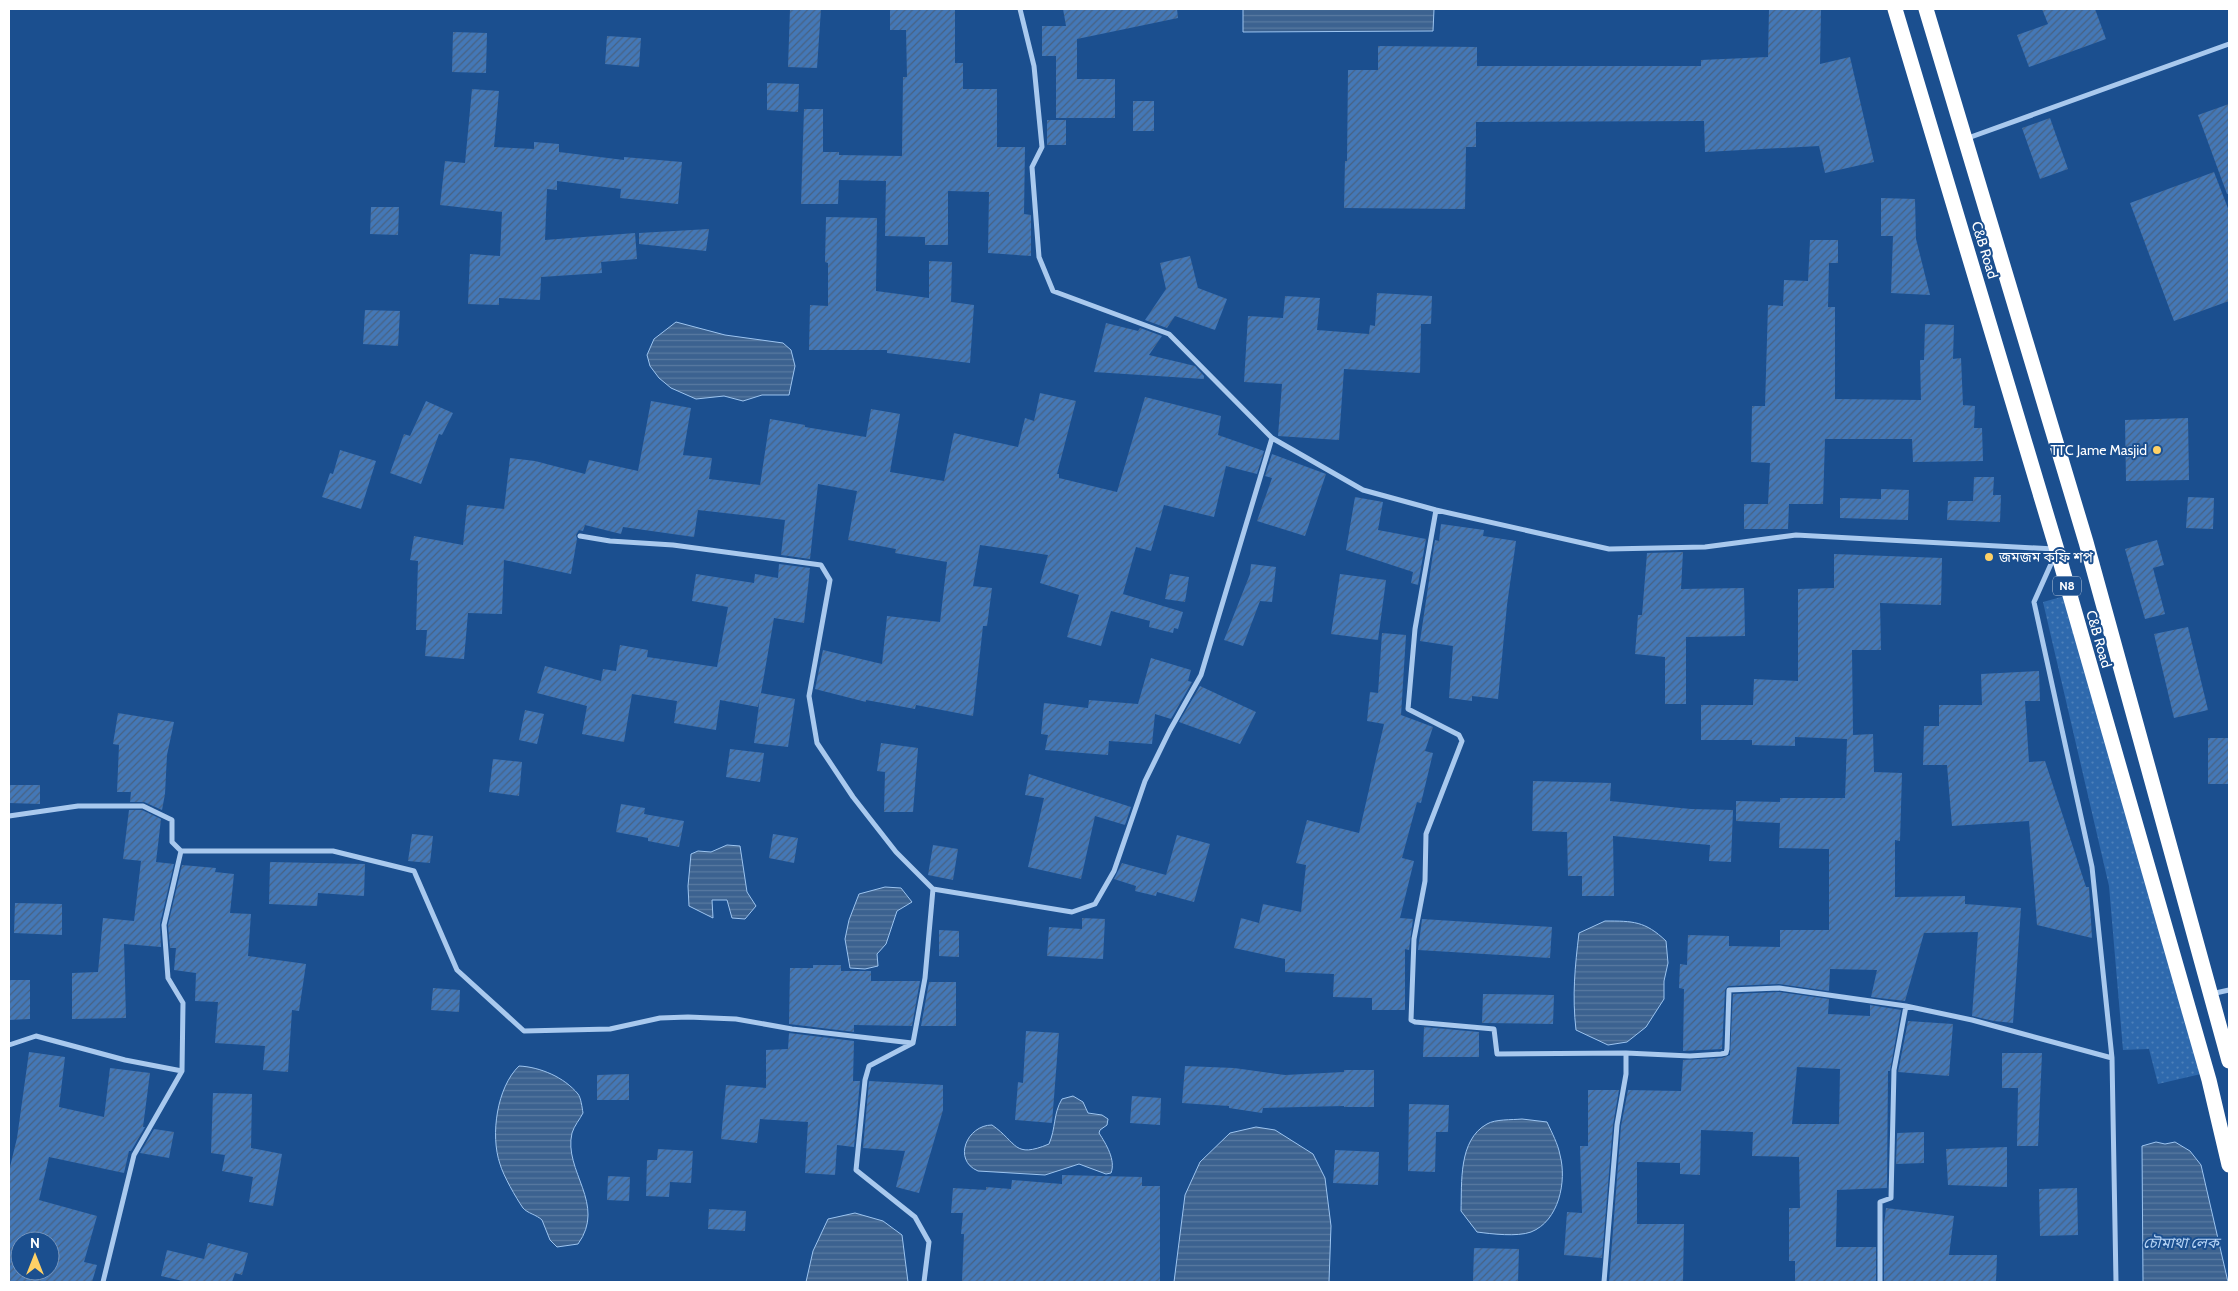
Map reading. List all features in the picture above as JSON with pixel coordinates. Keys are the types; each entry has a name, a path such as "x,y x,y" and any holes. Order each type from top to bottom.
{"highway":[{"name":"C&B Road","path":"1895,9 2057,550 2209,1080 2229,1165"},
{"name":"C&B Road","path":"1926,9 2086,542 2229,1061"}],"street":[{"path":"1020,9 1034,66 1042,147 1032,167 1038,257 1053,291 1170,334 1272,438 1363,490 1436,510 1609,549 1705,547 1796,535 2057,550 2034,602 2092,867 2112,1058 2116,1282"},
{"path":"1965,139 2229,44"},
{"path":"580,536 673,545 821,564 830,580 809,696 817,742 853,797 896,852 932,889 1072,912 1095,904 1114,871 1145,781 1170,730 1201,675 1272,438"},
{"path":"1436,510 1415,629 1408,709 1459,735 1462,741 1426,834 1425,881 1414,939 1411,1020 1414,1022 1494,1028 1497,1054 1626,1053 1690,1056 1726,1053 1728,1049 1729,992 1732,989 1779,988 1906,1006 1972,1020 2112,1058"},
{"path":"9,816 78,806 143,806 172,820 172,842 181,850 333,851 414,871 457,970 524,1032 610,1028 660,1018 688,1017 736,1019 913,1043"},
{"path":"103,1282 134,1155 182,1071 182,1003 168,978 164,926 181,850"},
{"path":"913,1043 925,978 932,889"},
{"path":"2211,995 2229,990"},
{"path":"1880,1282 1880,1202 1891,1198 1894,1070 1906,1006"},
{"path":"9,1045 36,1036 124,1060 182,1071"},
{"path":"913,1043 869,1066 865,1080 856,1170 915,1217 930,1242 924,1282"},
{"path":"1604,1282 1617,1125 1626,1074 1626,1053"}],"shaded area":[{"path":"2072,594 2201,1074 2158,1084 2149,1049 2123,1050 2109,886 2043,602"}],"water":[{"path":"1243,9 1434,9 1433,31 1243,32"},
{"path":"676,322 725,335 783,343 791,350 795,366 789,395 762,395 743,401 724,396 696,399 671,388 659,378 650,366 647,355 654,339"},
{"path":"727,845 740,846 747,892 756,906 745,919 732,918 727,900 712,900 713,918 689,906 688,886 691,854 698,851 711,852"},
{"path":"885,887 901,888 912,902 897,911 886,944 877,954 878,966 865,969 850,968 845,939 849,920 859,894"},
{"path":"1605,921 1631,922 1652,929 1666,941 1668,963 1664,981 1664,999 1646,1027 1627,1042 1608,1045 1576,1030 1574,1005 1579,933"},
{"path":"519,1066 535,1068 559,1078 572,1088 580,1098 583,1113 573,1130 571,1147 588,1215 586,1229 578,1244 557,1247 550,1240 542,1220 525,1210 520,1204 500,1164 496,1139 498,1112 505,1086"},
{"path":"1073,1096 1083,1102 1088,1113 1102,1115 1108,1119 1107,1125 1099,1133 1111,1158 1111,1173 1106,1174 1079,1164 1045,1175 978,1171 970,1166 964,1152 966,1144 976,1131 983,1127 992,1125 1017,1147 1022,1149 1029,1150 1049,1144 1062,1099"},
{"path":"1522,1119 1547,1122 1553,1134 1562,1165 1559,1199 1548,1219 1541,1227 1531,1232 1512,1235 1477,1232 1461,1211 1462,1175 1466,1151 1478,1131 1490,1122"},
{"path":"1256,1127 1275,1130 1313,1154 1325,1178 1331,1226 1329,1282 1174,1282 1185,1195 1200,1162 1230,1133"},
{"name":"চৌমাথা লেক","path":"2156,1142 2165,1144 2175,1142 2190,1151 2201,1165 2228,1282 2143,1282 2142,1146"},
{"path":"855,1213 883,1221 902,1235 908,1282 806,1282 813,1251 828,1219"}],"building":[{"path":"790,9 821,9 817,68 788,67"},
{"path":"890,9 955,9 955,63 963,63 963,89 997,89 997,147 1025,147 1024,214 1031,215 1031,256 988,253 989,192 948,191 948,245 925,245 925,237 885,236 886,181 839,180 838,204 801,204 804,109 823,109 823,152 839,152 839,155 902,156 903,77 907,77 906,30 890,30"},
{"path":"1063,9 1177,9 1178,18 1077,39 1077,79 1115,79 1115,118 1056,118 1056,56 1042,56 1042,26 1066,26"},
{"path":"1769,9 1821,9 1820,64 1850,57 1874,162 1825,173 1819,146 1705,152 1704,121 1476,122 1476,147 1466,147 1465,209 1344,208 1345,161 1347,161 1348,70 1378,70 1378,46 1477,47 1477,66 1701,66 1701,60 1768,57"},
{"path":"2042,9 2095,9 2106,39 2029,67 2017,35 2048,24"},
{"path":"453,32 487,33 486,73 452,72"},
{"path":"607,36 641,38 639,67 605,64"},
{"path":"767,83 799,84 798,112 767,110"},
{"path":"472,89 499,91 494,147 534,149 534,142 559,144 559,152 624,160 624,157 682,162 678,204 620,198 621,189 557,181 557,190 547,189 545,240 635,233 637,259 601,262 602,273 541,277 540,300 499,298 499,305 468,304 470,254 500,256 502,212 440,205 445,161 465,163"},
{"path":"1133,101 1154,101 1154,131 1133,131"},
{"path":"2229,104 2229,194 2227,194 2198,115"},
{"path":"2050,118 2068,169 2040,179 2022,128"},
{"path":"1047,120 1066,120 1066,145 1047,145"},
{"path":"2214,172 2229,211 2229,301 2174,321 2130,203"},
{"path":"1881,198 1915,199 1916,239 1930,295 1891,293 1893,236 1881,236"},
{"path":"371,207 399,207 398,235 370,234"},
{"path":"826,217 877,218 876,291 929,298 929,261 952,262 951,302 974,305 970,363 887,353 887,350 809,350 810,305 828,306 828,263 825,262"},
{"path":"709,229 706,251 639,244 639,233"},
{"path":"1810,240 1838,240 1838,263 1829,263 1828,307 1835,307 1835,399 1921,400 1920,360 1924,360 1925,324 1954,325 1953,359 1961,358 1963,405 1975,406 1974,428 1982,428 1983,461 1913,462 1912,439 1825,439 1823,504 1789,504 1788,529 1744,529 1744,504 1768,504 1770,463 1751,462 1752,406 1765,406 1768,305 1783,306 1784,280 1808,281"},
{"path":"1190,256 1198,288 1227,299 1215,330 1175,316 1167,328 1145,320 1166,289 1160,263"},
{"path":"1377,293 1432,296 1431,324 1421,324 1420,373 1344,369 1339,440 1278,436 1282,384 1244,382 1248,316 1283,318 1285,296 1320,298 1317,330 1369,334 1370,325 1375,326"},
{"path":"365,310 400,311 398,346 363,344"},
{"path":"1106,323 1138,331 1140,328 1162,336 1149,355 1195,366 1204,376 1204,379 1094,372"},
{"path":"1040,393 1076,401 1057,474 1059,474 1059,478 1117,492 1145,397 1221,416 1218,435 1264,451 1257,474 1226,466 1214,517 1164,505 1151,551 1136,547 1123,594 1183,612 1178,629 1174,628 1173,633 1149,627 1150,621 1111,611 1101,646 1067,637 1079,595 1040,583 1048,555 980,545 973,586 992,588 987,626 983,626 973,716 916,705 915,709 866,700 866,702 815,689 823,650 882,664 887,616 940,622 947,562 895,553 896,549 848,540 857,491 818,484 810,559 781,555 785,520 698,510 694,537 623,527 621,534 585,525 583,531 579,530 576,535 577,539 571,574 504,560 502,614 468,613 464,659 425,656 427,630 416,630 418,561 410,560 414,536 463,545 467,505 504,509 510,458 535,461 585,474 589,460 638,471 651,401 691,408 683,455 712,458 709,479 760,485 770,419 866,437 871,409 900,414 890,472 944,481 954,433 1018,447 1025,418 1034,421"},
{"path":"426,401 453,413 442,435 439,434 421,484 390,473 404,434 410,436"},
{"name":"TTC Jame Masjid","path":"2188,418 2189,480 2126,481 2125,420"},
{"path":"340,450 376,461 361,509 322,497 330,473 333,474"},
{"path":"1272,454 1326,474 1305,536 1257,521 1272,478 1265,476"},
{"path":"1974,477 1994,477 1993,495 2001,495 2000,522 1947,520 1948,501 1973,501"},
{"path":"1881,489 1909,490 1908,520 1840,518 1840,498 1881,499"},
{"path":"1355,497 1383,502 1378,530 1426,539 1418,585 1411,583 1413,572 1346,550"},
{"path":"2188,497 2214,498 2213,529 2186,528"},
{"path":"1441,524 1484,530 1483,536 1516,541 1507,605 1498,699 1472,696 1472,701 1449,698 1453,646 1420,641 1435,540 1439,541"},
{"path":"2157,540 2164,565 2153,568 2165,614 2145,619 2125,549"},
{"path":"1683,552 1681,589 1744,588 1745,636 1686,637 1686,704 1665,704 1665,657 1635,654 1638,615 1642,615 1647,553"},
{"path":"1834,554 1942,558 1941,605 1880,603 1881,650 1852,650 1853,735 1873,734 1874,772 1902,773 1900,841 1895,840 1895,897 1965,896 1965,904 2021,908 2013,1023 1972,1016 1978,932 1924,933 1905,1001 1871,997 1877,970 1830,969 1829,991 1779,984 1728,986 1725,990 1722,1049 1683,1051 1684,989 1679,988 1680,964 1687,965 1688,935 1729,936 1729,946 1780,947 1780,930 1829,930 1829,849 1779,848 1780,823 1736,821 1736,801 1780,802 1780,798 1845,798 1847,739 1795,737 1795,746 1752,745 1752,740 1701,740 1701,705 1753,705 1754,679 1798,681 1798,589 1834,588"},
{"path":"779,564 810,568 804,623 774,618 761,693 795,699 788,747 754,743 760,697 758,707 720,700 716,730 674,723 677,701 632,694 624,742 582,734 587,706 537,693 545,666 601,681 603,669 616,671 620,645 648,650 647,657 717,667 728,607 692,601 696,574 754,583 755,574 778,578"},
{"path":"1251,564 1276,567 1272,602 1260,601 1243,646 1224,640 1250,574"},
{"path":"1170,574 1189,577 1185,602 1165,599"},
{"path":"1340,574 1386,580 1378,640 1331,634"},
{"path":"2188,627 2208,710 2174,718 2154,634"},
{"path":"1382,633 1406,635 1401,715 1433,727 1425,751 1433,753 1421,803 1417,802 1402,858 1414,861 1400,918 1413,919 1409,950 1405,949 1405,1010 1372,1010 1372,998 1333,997 1334,974 1285,972 1285,959 1234,948 1241,918 1259,923 1263,904 1301,912 1306,865 1296,863 1307,820 1359,833 1384,724 1367,721 1370,692 1378,693"},
{"path":"1151,658 1191,670 1188,681 1192,682 1171,719 1155,714 1152,744 1109,741 1108,755 1045,750 1048,735 1041,734 1044,703 1088,708 1089,700 1138,704"},
{"path":"2039,671 2040,701 2025,701 2029,762 2045,761 2086,887 2089,887 2092,938 2037,925 2029,821 1952,826 1947,765 1923,765 1924,726 1939,726 1939,705 1982,705 1981,674"},
{"path":"1200,686 1256,712 1240,744 1179,722"},
{"path":"525,710 544,714 537,744 519,740"},
{"path":"118,713 174,722 167,755 165,794 162,810 144,802 130,802 131,792 117,792 119,745 113,744"},
{"path":"2208,738 2229,738 2229,784 2208,784"},
{"path":"881,743 918,748 913,812 884,812 885,772 877,771"},
{"path":"730,749 764,753 760,782 726,777"},
{"path":"493,759 522,762 519,796 489,792"},
{"path":"1029,774 1131,807 1125,825 1095,816 1081,879 1028,867 1044,798 1025,795"},
{"path":"1533,781 1611,783 1610,801 1691,809 1733,810 1731,862 1709,861 1710,845 1613,836 1614,896 1582,896 1582,876 1568,876 1567,832 1532,831"},
{"path":"9,785 40,785 40,804 9,803"},
{"path":"621,804 645,808 644,814 684,821 679,847 648,841 648,838 616,832"},
{"path":"129,810 142,810 161,819 156,862 174,864 160,924 161,947 124,944 126,1018 72,1019 72,973 98,972 103,918 134,921 141,861 152,862 123,859"},
{"path":"412,834 433,836 430,863 408,861"},
{"path":"773,834 798,838 794,863 769,858"},
{"path":"1177,835 1210,844 1194,902 1157,892 1156,896 1135,891 1136,886 1114,879 1122,863 1166,875"},
{"path":"933,845 958,849 953,880 928,875"},
{"path":"270,862 365,864 364,896 318,893 317,906 269,904"},
{"path":"182,865 216,868 215,872 234,874 230,913 251,914 248,956 306,964 299,1011 292,1010 288,1072 263,1070 265,1046 215,1043 218,1002 195,1001 196,973 174,970 176,948 170,948 168,925"},
{"path":"15,903 62,904 62,935 14,933"},
{"path":"1082,918 1105,919 1103,959 1047,956 1049,927 1082,929"},
{"path":"1422,919 1552,927 1550,958 1418,950"},
{"path":"939,930 959,931 959,957 939,956"},
{"path":"813,965 841,965 841,971 871,971 871,981 920,981 912,1026 854,1025 854,1032 789,1024 790,968 813,968"},
{"path":"9,980 30,980 30,1019 9,1020"},
{"path":"929,982 956,982 956,1026 921,1026"},
{"path":"433,988 460,990 459,1012 431,1010"},
{"path":"1779,992 1829,999 1828,1014 1870,1016 1870,1005 1901,1010 1890,1071 1888,1071 1887,1188 1837,1190 1836,1247 1876,1247 1876,1282 1795,1281 1795,1261 1789,1261 1789,1208 1800,1208 1799,1157 1752,1156 1753,1132 1701,1130 1700,1175 1680,1174 1680,1163 1637,1162 1637,1224 1684,1224 1683,1282 1609,1282 1621,1126 1628,1090 1681,1091 1683,1060 1722,1058 1730,1055 1733,994","holes":["1797,1067 1840,1069 1839,1124 1792,1124"]},
{"path":"1483,994 1554,995 1553,1024 1482,1023"},
{"path":"1908,1021 1953,1024 1949,1076 1898,1072"},
{"path":"1424,1027 1479,1032 1479,1057 1423,1057"},
{"path":"1026,1031 1059,1033 1052,1123 1015,1120 1018,1082 1023,1083"},
{"path":"789,1033 854,1041 853,1081 860,1081 854,1147 837,1145 835,1175 805,1173 808,1122 760,1119 757,1143 721,1139 726,1085 766,1088 766,1050 788,1049"},
{"path":"29,1052 65,1057 59,1107 104,1117 110,1068 150,1073 143,1127 145,1127 131,1151 129,1151 124,1173 49,1157 39,1200 97,1216 84,1262 97,1265 92,1282 9,1282 9,1171 17,1138"},
{"path":"2002,1053 2042,1053 2038,1146 2017,1146 2018,1088 2002,1088"},
{"path":"1185,1066 1234,1068 1285,1075 1344,1072 1344,1070 1374,1070 1374,1107 1263,1108 1262,1113 1229,1108 1229,1106 1182,1103"},
{"path":"629,1074 629,1100 597,1100 597,1075"},
{"path":"869,1081 943,1085 943,1110 919,1193 896,1187 905,1151 863,1148"},
{"path":"1588,1090 1619,1090 1613,1125 1602,1258 1564,1255 1567,1212 1582,1213 1580,1146 1588,1146"},
{"path":"213,1093 252,1094 251,1148 282,1154 273,1206 249,1202 253,1177 222,1171 225,1155 211,1153"},
{"path":"1132,1096 1161,1098 1160,1125 1130,1123"},
{"path":"1409,1104 1449,1105 1448,1132 1436,1132 1435,1172 1408,1171"},
{"path":"154,1129 174,1132 169,1158 140,1153"},
{"path":"1924,1132 1924,1163 1896,1164 1897,1133"},
{"path":"2007,1147 2007,1187 1948,1185 1946,1149"},
{"path":"658,1149 693,1151 691,1183 670,1182 669,1197 646,1196 647,1160 657,1160"},
{"path":"1335,1150 1379,1152 1378,1185 1333,1183"},
{"path":"1062,1175 1142,1177 1142,1186 1160,1186 1160,1282 962,1281 964,1234 961,1234 963,1213 951,1213 953,1188 986,1190 986,1187 1011,1189 1012,1180 1062,1184"},
{"path":"608,1176 630,1177 629,1201 607,1200"},
{"path":"2077,1188 2078,1235 2040,1236 2039,1189"},
{"path":"1886,1208 1954,1216 1949,1255 1997,1255 1996,1282 1884,1282 1884,1225"},
{"path":"709,1209 746,1211 745,1231 708,1229"},
{"path":"208,1243 248,1253 242,1275 235,1273 232,1282 187,1282 161,1276 167,1250 204,1259"},
{"path":"1474,1248 1519,1249 1518,1282 1473,1281"}],"place":[{"name":"TTC Jame Masjid","path":"2157,450"},
{"name":"জমজম কফি শপ","path":"1989,557"}]}
